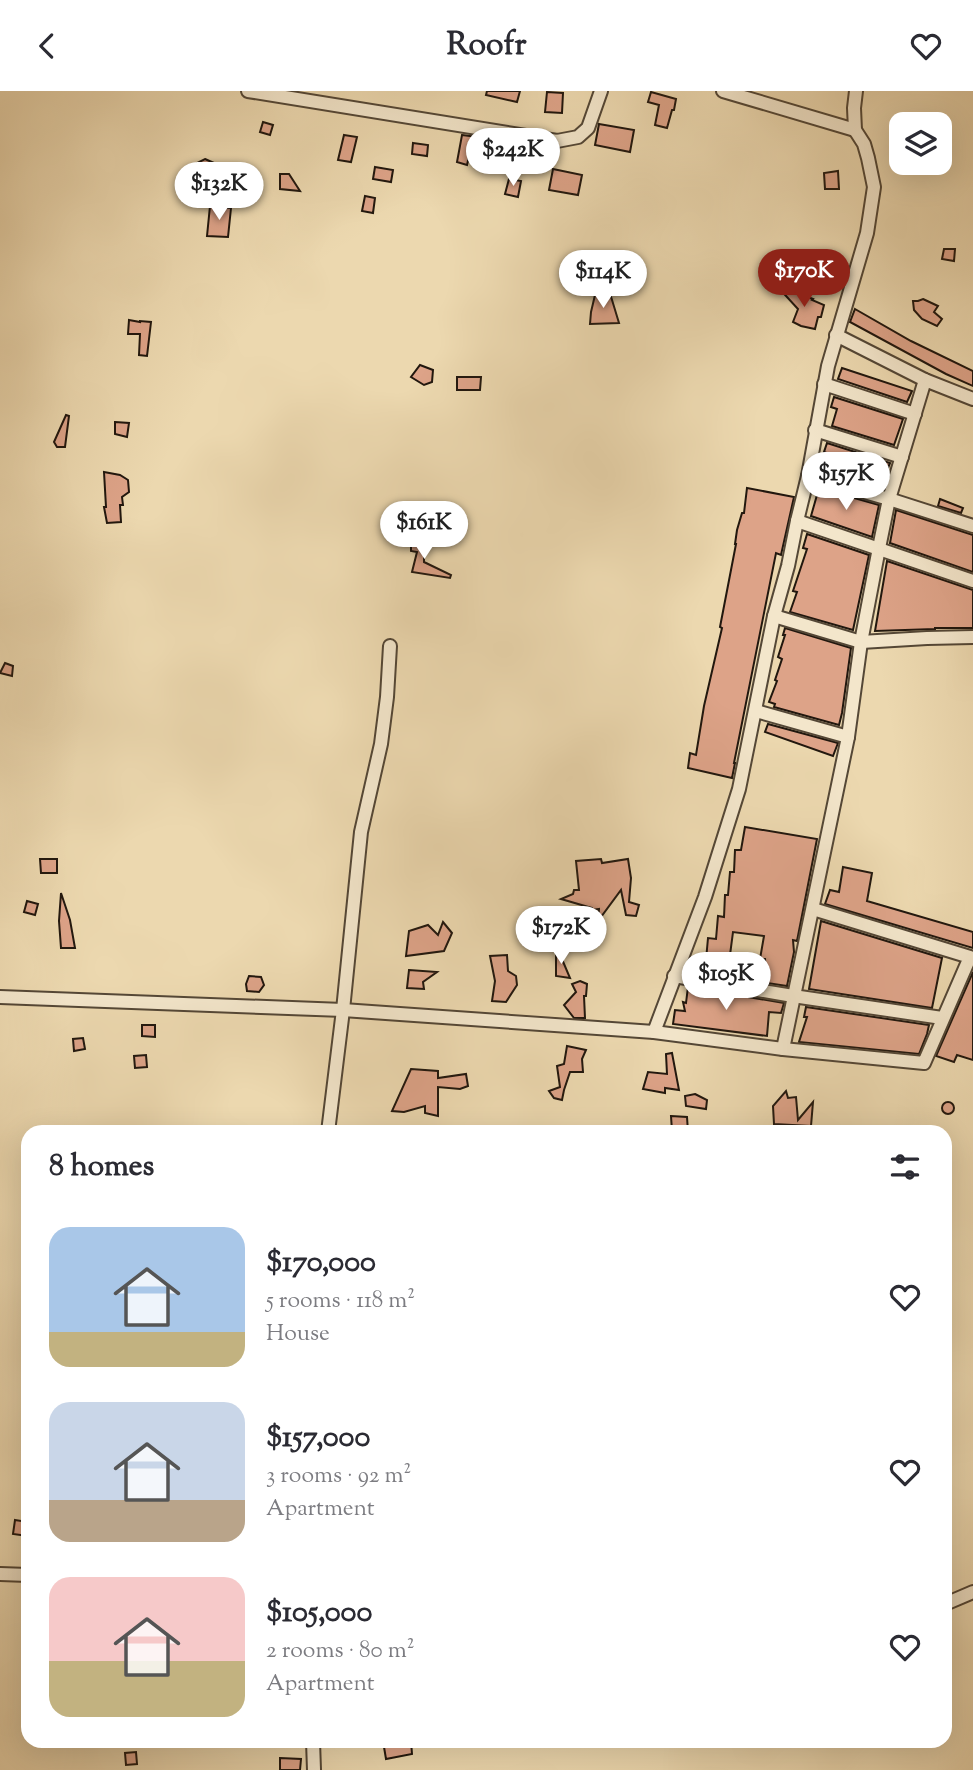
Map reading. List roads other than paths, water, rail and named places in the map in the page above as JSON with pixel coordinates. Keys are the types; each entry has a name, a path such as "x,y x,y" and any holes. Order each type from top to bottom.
{"street":[{"path":"248,91 557,141 578,137 588,128 601,91"},
{"path":"723,91 855,130"},
{"path":"654,1032 705,897 740,789 774,616 808,476 824,384 867,233 874,187 864,144 855,130 856,91"},
{"path":"836,335 925,380 973,400"},
{"path":"783,1049 848,737 861,642 889,499 925,380"},
{"path":"824,384 915,414"},
{"path":"816,430 902,457"},
{"path":"808,476 973,526"},
{"path":"796,521 973,581"},
{"path":"774,616 861,642 973,638"},
{"path":"329,1125 361,832 381,744 390,646"},
{"path":"756,711 848,737"},
{"path":"0,997 342,1010 654,1032 783,1049 924,1063 970,957 813,908"},
{"path":"674,976 942,1019"},
{"path":"0,1574 21,1575"},
{"path":"952,1601 973,1592"},
{"path":"313,1748 314,1770"}]}
